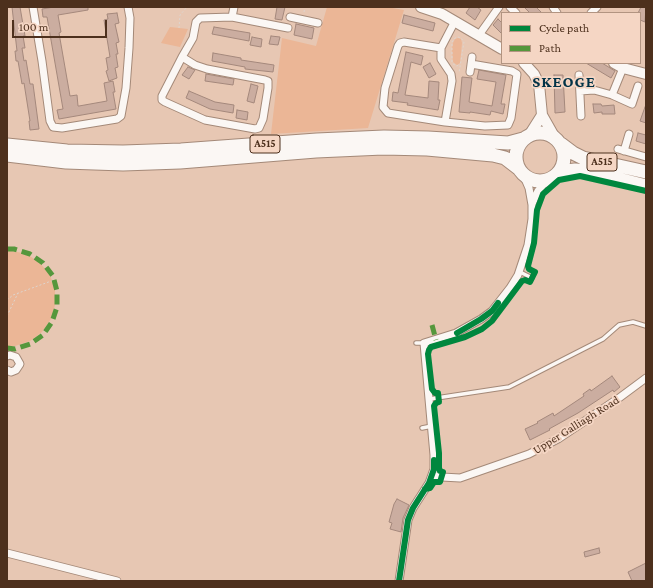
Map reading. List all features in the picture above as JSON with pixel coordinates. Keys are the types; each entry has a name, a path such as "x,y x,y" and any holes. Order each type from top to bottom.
{"highway":[{"name":"A515","path":"7,145 67,151 123,152 181,150 384,137 508,143 543,132 582,158 646,172"},
{"path":"521,171 516,161 516,153 518,145 526,137"},
{"path":"553,176 562,165 564,158 564,151 558,141"},
{"name":"A515","path":"7,156 66,162 123,164 180,162 316,151 383,148 427,149 493,155 505,158 528,178 535,180 541,181 575,170 587,171 646,186"}],"street":[{"path":"33,7 50,120 53,127 62,128 116,119 121,116 126,88 129,48 130,18 128,7"},
{"path":"232,17 234,7"},
{"path":"479,35 499,7"},
{"path":"427,8 455,21 501,48"},
{"path":"182,57 195,65 207,69 268,81 263,119 259,128 255,129 205,120 162,100 162,96 182,57 193,38 196,22 200,18 232,17 287,31 290,15 318,23"},
{"path":"445,122 452,81 451,74 442,59 441,48 455,21"},
{"path":"441,48 404,42 400,43 385,88 383,107 388,113 445,122 485,126 508,125 511,118 517,74 512,71 471,64"},
{"path":"528,64 539,84 542,115 558,141"},
{"path":"612,95 619,65 646,74"},
{"path":"579,75 581,116"},
{"path":"580,91 594,90 612,95 632,104 638,86"},
{"path":"526,137 542,115"},
{"path":"629,134 621,150 646,157"},
{"path":"399,581 408,520 432,475 434,455 424,343 456,333 492,311 510,288 520,272 528,245 532,219 532,205 529,188 521,171"},
{"path":"532,205 538,191 553,176"},
{"path":"7,356 16,356 20,364 16,370 11,372 7,370"},
{"name":"Upper Galliagh Road","path":"432,475 442,478 460,478 530,454 558,439 646,378"},
{"path":"7,553 117,581"}],"lane":[{"path":"520,272 532,278"},
{"path":"428,400 508,387 602,339 620,325 633,322 646,326"},
{"path":"416,343 424,343"},
{"path":"422,428 432,426"}],"path":[{"path":"179,28 180,15 187,7"},
{"path":"459,73 464,42 458,37 452,42 451,58 454,65 460,64"},
{"path":"451,74 464,74 471,64"},
{"path":"7,300 13,295 54,280"},
{"path":"7,316 18,293"}],"shaded area":[{"path":"327,7 387,7 404,10 368,128 271,134 282,38 316,46"},
{"path":"170,27 188,29 180,47 161,43"},
{"path":"455,39 461,39 462,43 460,63 457,65 453,62 452,49"},
{"path":"7,251 27,254 40,263 50,275 55,289 55,305 51,319 42,332 30,341 15,346 7,346"}],"building":[{"path":"12,7 20,7 25,36 23,36 25,48 22,48 24,61 26,60 30,84 33,84 39,129 30,130 24,83 22,84 18,61 16,61 15,51 17,51"},
{"path":"54,7 88,7 88,10 58,15 61,32 59,33 70,96 77,95 78,106 107,101 104,83 113,81 116,109 59,119 57,110 63,109 47,17 43,17 42,9"},
{"path":"277,7 285,7 282,20 275,19"},
{"path":"470,7 477,7 481,10 475,20 466,13"},
{"path":"524,7 536,7 541,12 529,12"},
{"path":"641,7 646,7 645,22 641,20 641,12 638,12"},
{"path":"117,13 119,23 115,24 119,42 116,43 118,67 115,68 117,78 109,81 106,71 108,70 106,58 110,57 104,20 108,19 107,14"},
{"path":"404,15 435,23 433,31 402,23"},
{"path":"498,19 501,22 501,33 493,25"},
{"path":"296,24 314,28 312,39 294,35"},
{"path":"214,27 250,33 249,41 212,34"},
{"path":"271,36 280,37 278,45 269,44"},
{"path":"252,37 262,39 261,47 250,45"},
{"path":"406,52 423,56 421,65 411,62 405,95 428,98 429,81 439,82 438,100 440,100 438,110 392,101 393,92 398,93"},
{"path":"213,53 241,58 241,60 274,65 273,72 245,69 245,67 212,61"},
{"path":"430,63 436,74 429,78 423,67"},
{"path":"588,64 604,64 615,71 611,78"},
{"path":"188,67 195,70 189,79 182,75"},
{"path":"479,70 506,75 501,104 505,104 503,114 491,111 490,115 459,112 462,77 472,78 469,102 492,106 496,82 477,79"},
{"path":"206,74 234,79 233,85 205,81"},
{"path":"554,75 563,75 565,112 555,113"},
{"path":"251,84 258,86 254,103 247,101"},
{"path":"189,91 215,102 234,105 233,113 210,109 186,98"},
{"path":"593,104 601,104 602,106 614,105 615,114 602,114 602,112 594,113"},
{"path":"646,107 646,123 640,121"},
{"path":"237,110 248,112 247,120 236,118"},
{"path":"638,133 646,135 646,144 636,141"},
{"path":"612,376 620,387 614,392 613,390 578,413 549,429 550,430 530,440 525,429 538,423 537,422 553,413 554,416 584,396 583,394 590,389 591,391"},
{"path":"397,499 409,505 403,518 401,532 390,529 392,523 389,522"},
{"path":"599,548 600,553 585,557 584,552"},
{"path":"646,563 646,581 632,581 628,572"}],"marked path":[{"path":"7,249 14,249 30,254 43,263 53,276 57,291 57,307 52,322 43,335 30,344 15,349 7,348"},
{"path":"432,325 436,340"}],"cycle path":[{"path":"425,489 430,488 434,482 440,482 443,472 440,471 439,468 439,453 434,406 439,402 438,393 435,393 432,389 428,354 429,350 431,347 465,337 482,329 492,321 522,281 525,280 530,282 535,272 529,269 528,266 534,243 537,210 543,194 559,180 580,176 646,191"},
{"path":"457,333 492,311 498,303"},
{"path":"399,581 408,520 413,508 429,483 434,469 434,460"}],"district":[{"name":"SKEOGE","path":"564,82"}]}
